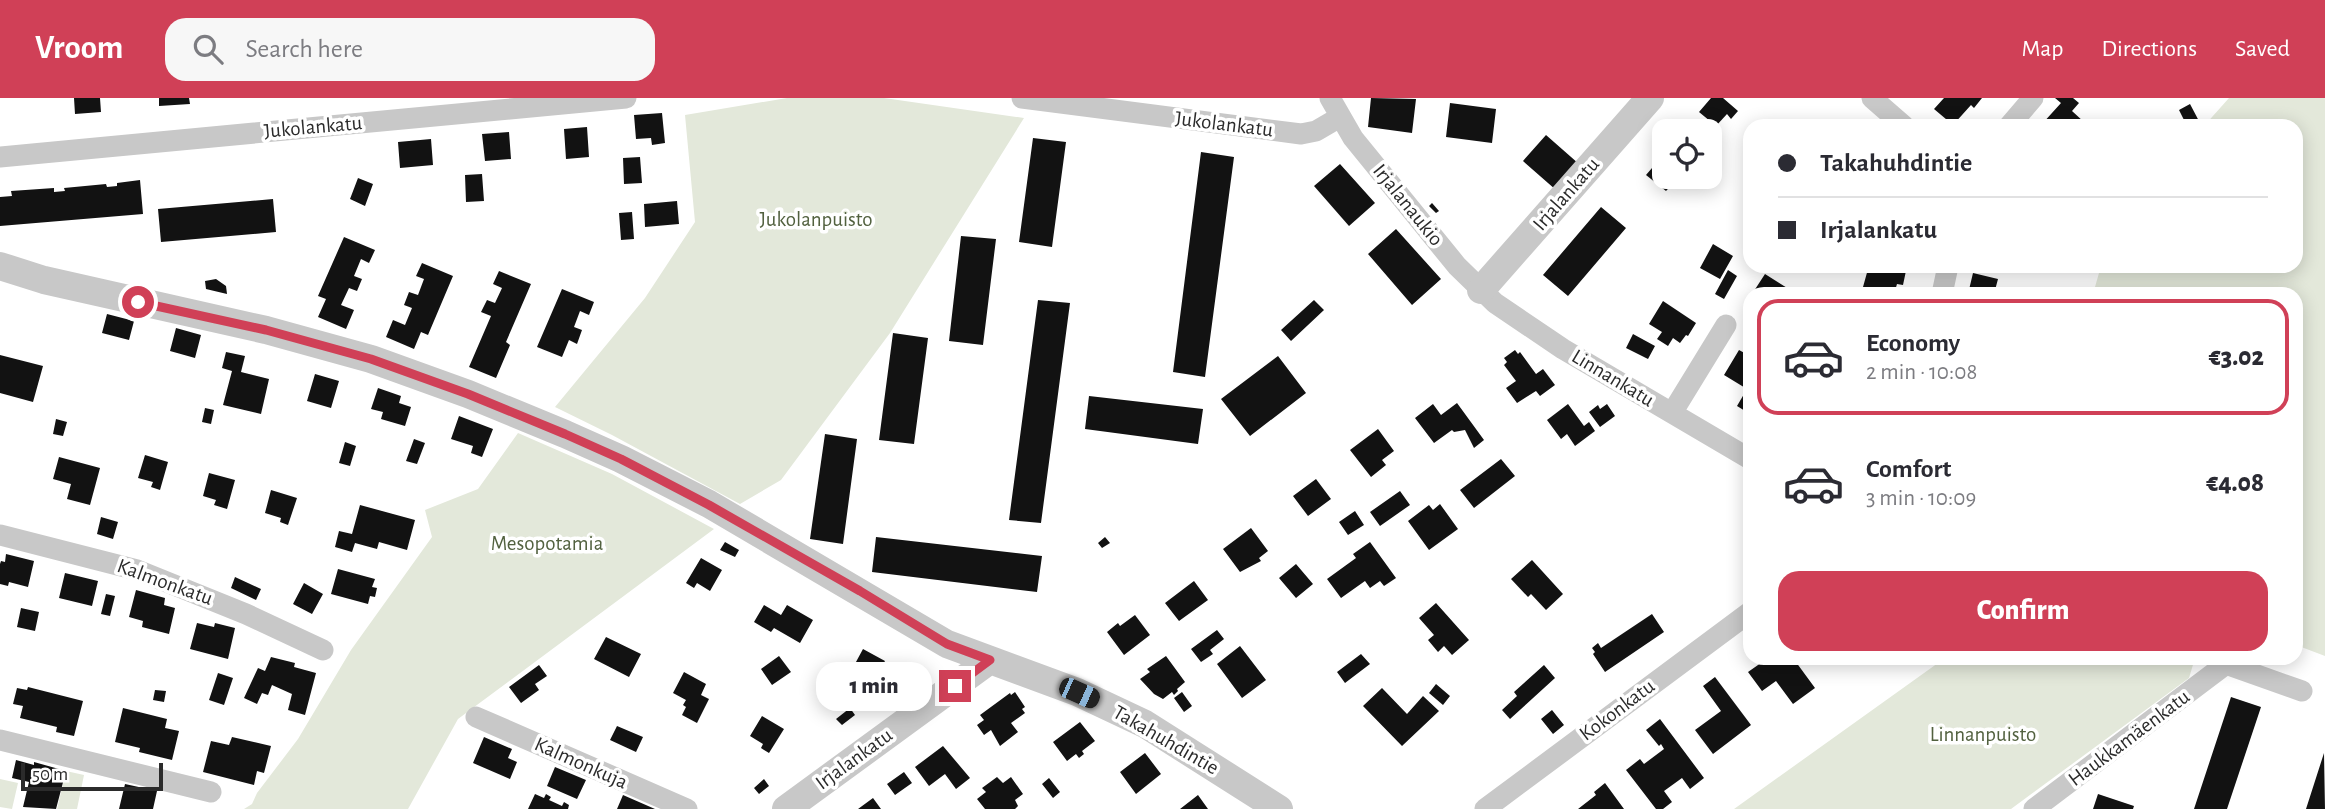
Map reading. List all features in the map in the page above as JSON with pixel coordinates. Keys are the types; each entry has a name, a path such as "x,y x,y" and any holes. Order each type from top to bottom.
{"street":[{"name":"Jukolankatu","path":"0,157 626,98"},
{"name":"Jukolankatu","path":"1022,98 1301,134 1316,131 1335,108"},
{"name":"Irjalankatu","path":"1481,290 1650,98"},
{"path":"1872,98 1896,119"},
{"path":"2015,119 2033,98"},
{"name":"Irjalanaukio","path":"1335,108 1353,138 1442,247 1481,290"},
{"name":"Takahuhdintie","path":"0,266 65,285 228,321 329,348 411,373 480,399 621,459 709,505 947,644 1079,693 1145,724 1279,809"},
{"name":"Linnankatu","path":"1481,290 1503,309 1563,349 1743,455"},
{"path":"1672,413 1726,325"},
{"name":"Kalmonkatu","path":"0,535 138,570 246,614 323,650"},
{"name":"Kokonkatu","path":"1485,809 1743,616"},
{"name":"Irjalankatu","path":"786,809 990,660"},
{"name":"Haukkamäenkatu","path":"2034,809 2225,665"},
{"name":"Haukkamäenkatu","path":"2229,665 2302,691"},
{"name":"Kalmonkuja","path":"476,717 687,809"},
{"path":"0,740 211,792"}],"green space":[{"name":"Jukolanpuisto","path":"787,98 884,98 1024,118 890,333 781,480 740,504 555,407 645,298 695,222 685,115"},
{"path":"2229,98 2325,98 2325,656 2303,648 2303,287 2095,287 2099,273 2303,273 2303,119 2210,119"},
{"name":"Mesopotamia","path":"518,433 612,474 714,529 458,719 408,809 244,809 252,804 257,793 298,739 351,650 432,537 425,510 478,489"},
{"name":"Linnanpuisto","path":"1935,665 2193,665 2189,678 2011,809 1734,809"},
{"path":"66,771 84,775 77,809 57,809"},
{"path":"0,779 18,783 12,809 0,807"}],"building":[{"path":"74,98 100,98 101,112 75,114"},
{"path":"159,98 189,98 190,104 159,106"},
{"path":"1371,98 1416,99 1412,133 1368,127"},
{"path":"1711,98 1723,98 1738,111 1731,119 1727,114 1722,119 1708,119 1699,112"},
{"path":"1944,98 1982,98 1974,108 1971,105 1958,119 1946,119 1934,109"},
{"path":"2055,98 2073,98 2079,103 2072,111 2081,119 2047,119 2061,103"},
{"path":"1450,103 1496,109 1492,143 1446,137"},
{"path":"2190,104 2198,119 2184,119 2179,110"},
{"path":"662,113 665,143 652,145 651,138 636,139 634,115"},
{"path":"587,127 589,157 566,159 564,129"},
{"path":"509,132 511,159 485,161 482,134"},
{"path":"1546,135 1579,164 1556,190 1523,161"},
{"path":"1033,138 1066,142 1052,247 1019,242"},
{"path":"431,139 433,165 400,168 398,142"},
{"path":"1201,152 1234,157 1205,377 1173,372"},
{"path":"640,157 642,183 624,184 623,158"},
{"path":"1340,164 1375,203 1349,226 1314,186"},
{"path":"1652,168 1652,180 1646,175"},
{"path":"482,174 484,201 466,202 465,175"},
{"path":"358,178 373,184 365,206 350,199"},
{"path":"140,180 143,214 0,226 0,197 12,196 11,191 54,188 54,192 65,191 64,188 106,184 107,187 117,186 117,183"},
{"path":"273,199 276,232 161,242 158,209"},
{"path":"677,201 679,224 645,227 644,204"},
{"path":"1432,203 1439,211 1436,213 1429,206"},
{"path":"1601,207 1626,228 1568,296 1543,275"},
{"path":"632,212 634,239 621,240 619,213"},
{"path":"1396,229 1441,279 1412,305 1368,254"},
{"path":"961,236 996,239 983,345 949,341"},
{"path":"344,237 375,250 369,263 361,259 354,276 362,279 357,291 349,288 341,305 354,310 346,329 318,317 326,299 318,296"},
{"path":"1713,244 1733,256 1720,279 1700,268"},
{"path":"422,263 453,276 428,335 421,332 414,349 386,337 393,320 405,325 412,308 404,305 409,292 418,295 424,279 416,276"},
{"path":"1728,270 1737,276 1724,299 1715,294"},
{"path":"499,271 531,284 506,342 510,345 496,378 469,367 491,316 481,312 487,300 495,303 502,288 493,284"},
{"path":"1867,273 1906,273 1903,285 1863,287"},
{"path":"1973,273 1998,279 1996,287 1970,287"},
{"path":"1765,274 1786,287 1757,287"},
{"path":"216,279 226,286 227,294 206,289 205,281"},
{"path":"562,289 594,302 589,315 580,311 574,327 582,330 577,344 569,340 562,357 537,347"},
{"path":"1038,300 1070,303 1041,523 1009,520"},
{"path":"1314,300 1324,310 1291,341 1281,330"},
{"path":"1663,301 1696,323 1680,343 1673,338 1668,346 1657,339 1662,332 1649,324"},
{"path":"107,314 134,321 129,340 102,333"},
{"path":"176,328 201,335 195,358 170,351"},
{"path":"893,333 928,338 914,444 879,440"},
{"path":"1633,334 1655,346 1648,359 1626,348"},
{"path":"1515,350 1518,354 1520,352 1536,374 1543,369 1555,385 1540,396 1536,391 1517,403 1506,388 1516,381 1504,365 1507,362 1504,358"},
{"path":"1739,350 1743,352 1743,387 1724,375"},
{"path":"226,352 245,356 241,372 269,379 261,414 223,405 232,371 222,368"},
{"path":"0,355 43,366 33,402 0,393"},
{"path":"1278,356 1306,393 1250,436 1221,399"},
{"path":"315,374 339,381 331,408 307,401"},
{"path":"378,388 401,396 399,403 411,407 405,426 381,419 383,412 371,409"},
{"path":"1089,396 1203,409 1198,444 1085,429"},
{"path":"1743,396 1743,410 1737,406"},
{"path":"1457,403 1484,440 1474,448 1465,430 1452,430 1434,443 1415,418 1433,404 1441,415"},
{"path":"1568,404 1584,426 1589,422 1595,431 1575,446 1567,434 1561,439 1547,420"},
{"path":"1607,404 1615,416 1600,427 1589,412 1598,405 1600,409"},
{"path":"205,408 214,410 211,424 202,422"},
{"path":"459,416 493,429 482,457 471,453 473,446 451,439"},
{"path":"56,419 67,422 63,436 53,434"},
{"path":"1378,429 1394,451 1382,460 1386,465 1371,477 1350,450"},
{"path":"825,434 857,439 843,544 810,539"},
{"path":"414,439 425,443 417,464 406,461"},
{"path":"345,442 356,446 350,466 339,463"},
{"path":"145,455 168,462 160,490 151,487 153,482 138,478"},
{"path":"59,457 100,468 90,505 67,499 71,484 53,479"},
{"path":"1501,459 1515,476 1474,508 1460,490"},
{"path":"209,473 235,480 227,509 214,505 216,500 203,496"},
{"path":"1316,479 1331,499 1308,516 1293,496"},
{"path":"271,490 297,498 288,525 280,522 281,518 265,513"},
{"path":"1400,491 1410,505 1380,526 1370,512"},
{"path":"1440,504 1458,529 1429,550 1408,521 1429,505 1433,510"},
{"path":"360,505 415,520 407,550 379,542 377,549 355,543 352,552 335,547 339,531 352,534"},
{"path":"1355,511 1364,525 1348,535 1339,522"},
{"path":"101,517 118,522 113,539 97,534"},
{"path":"1251,528 1268,551 1259,558 1261,561 1240,572 1223,549"},
{"path":"876,537 1042,556 1037,592 872,572"},
{"path":"1105,537 1110,543 1102,548 1098,543"},
{"path":"725,542 739,550 735,557 720,550"},
{"path":"1370,542 1396,578 1384,586 1380,581 1370,588 1365,581 1341,598 1327,579 1356,558 1353,554"},
{"path":"6,554 34,561 28,587 9,582 8,586 0,584 0,564 1,561 5,562"},
{"path":"701,558 722,570 710,591 697,583 694,588 686,583"},
{"path":"1532,560 1563,594 1546,610 1531,594 1528,597 1511,579"},
{"path":"1296,564 1313,584 1296,598 1279,578"},
{"path":"338,569 375,579 372,587 377,588 375,597 370,596 368,604 331,594"},
{"path":"65,573 98,581 92,606 59,598"},
{"path":"235,577 261,589 256,600 231,588"},
{"path":"1194,581 1208,600 1179,621 1165,603"},
{"path":"304,583 323,594 312,614 293,604"},
{"path":"136,590 165,598 164,605 175,608 169,634 142,627 143,621 129,617"},
{"path":"106,594 115,596 110,616 101,614"},
{"path":"1436,603 1469,640 1452,655 1444,646 1438,652 1428,640 1434,635 1419,618"},
{"path":"764,605 781,615 787,605 813,620 800,643 774,628 771,632 754,622"},
{"path":"21,608 39,612 35,631 17,627"},
{"path":"1652,614 1664,632 1605,672 1592,648 1598,643 1601,648"},
{"path":"1135,615 1150,635 1124,655 1107,632"},
{"path":"197,623 214,627 215,623 235,628 228,659 190,649"},
{"path":"1217,630 1224,639 1210,650 1213,654 1201,662 1191,649"},
{"path":"606,637 641,654 629,677 594,659"},
{"path":"1240,646 1266,680 1242,698 1217,664"},
{"path":"863,649 885,661 874,681 864,675 861,680 850,673"},
{"path":"1361,654 1370,664 1345,683 1337,672"},
{"path":"779,656 791,672 772,685 761,669"},
{"path":"1166,656 1185,682 1174,695 1172,692 1163,699 1154,694 1140,679 1150,672 1147,669"},
{"path":"271,657 295,663 294,667 316,673 305,715 288,710 292,694 272,685 268,695 262,693 257,704 244,698 258,668 265,671"},
{"path":"539,665 547,676 535,684 539,690 521,703 509,687"},
{"path":"1544,665 1555,678 1510,719 1502,710 1517,696 1514,692"},
{"path":"1758,665 1798,665 1815,688 1793,704 1776,681 1762,691 1748,672"},
{"path":"684,672 706,684 701,695 709,699 697,723 682,715 686,700 673,693"},
{"path":"218,673 233,678 224,705 209,700"},
{"path":"1715,677 1751,725 1713,754 1695,730 1721,711 1703,686"},
{"path":"1436,684 1450,696 1443,705 1429,693"},
{"path":"28,687 83,701 74,736 56,732 57,727 20,718 23,706 13,704 17,688 27,690"},
{"path":"1382,688 1407,714 1423,696 1439,711 1402,746 1363,706"},
{"path":"155,690 166,691 164,702 153,700"},
{"path":"1015,692 1025,707 1022,709 1025,713 1011,723 1018,732 1000,746 991,730 984,735 977,725 984,720 980,715"},
{"path":"1182,692 1192,706 1184,712 1174,698"},
{"path":"2231,697 2261,707 2227,809 2194,809"},
{"path":"123,708 167,719 165,728 179,731 172,760 139,752 140,748 115,742"},
{"path":"850,708 855,715 842,725 836,719"},
{"path":"1552,710 1564,725 1553,734 1541,719"},
{"path":"762,716 784,729 769,753 761,748 763,744 750,736"},
{"path":"1660,719 1704,778 1690,789 1682,778 1664,791 1672,802 1663,809 1656,809 1626,770 1640,759 1644,764 1664,749 1646,730"},
{"path":"1080,722 1095,741 1082,751 1084,754 1079,758 1076,754 1067,761 1053,742"},
{"path":"617,726 643,737 636,752 610,740"},
{"path":"232,737 271,746 264,773 257,771 254,785 203,772 211,741 229,745"},
{"path":"484,737 512,749 508,758 517,762 510,779 473,763"},
{"path":"943,746 970,778 956,789 945,774 929,786 915,767"},
{"path":"1145,753 1161,774 1136,794 1120,772"},
{"path":"2324,753 2325,809 2306,809"},
{"path":"16,760 66,771 56,809 23,807 29,782 12,778"},
{"path":"555,767 586,780 577,799 547,786"},
{"path":"904,772 912,783 895,795 887,784"},
{"path":"997,777 1003,783 1011,777 1023,794 1015,800 1018,806 1015,809 985,809 977,799 986,792 982,788"},
{"path":"1049,778 1060,792 1053,798 1042,784"},
{"path":"764,779 769,786 759,794 754,788"},
{"path":"1605,783 1624,809 1578,809 1596,795 1594,792"},
{"path":"125,784 157,791 153,809 119,809"},
{"path":"535,794 544,798 546,794 551,797 549,800 562,806 564,802 569,805 568,809 528,809"},
{"path":"2098,794 2134,806 2133,809 2093,809"},
{"path":"623,795 655,809 617,809"},
{"path":"1198,795 1208,809 1180,809"},
{"path":"873,798 881,809 858,809"}],"route":[{"path":"138,302 266,330 371,359 468,394 621,459 709,505 947,644 990,660 955,686"}]}
